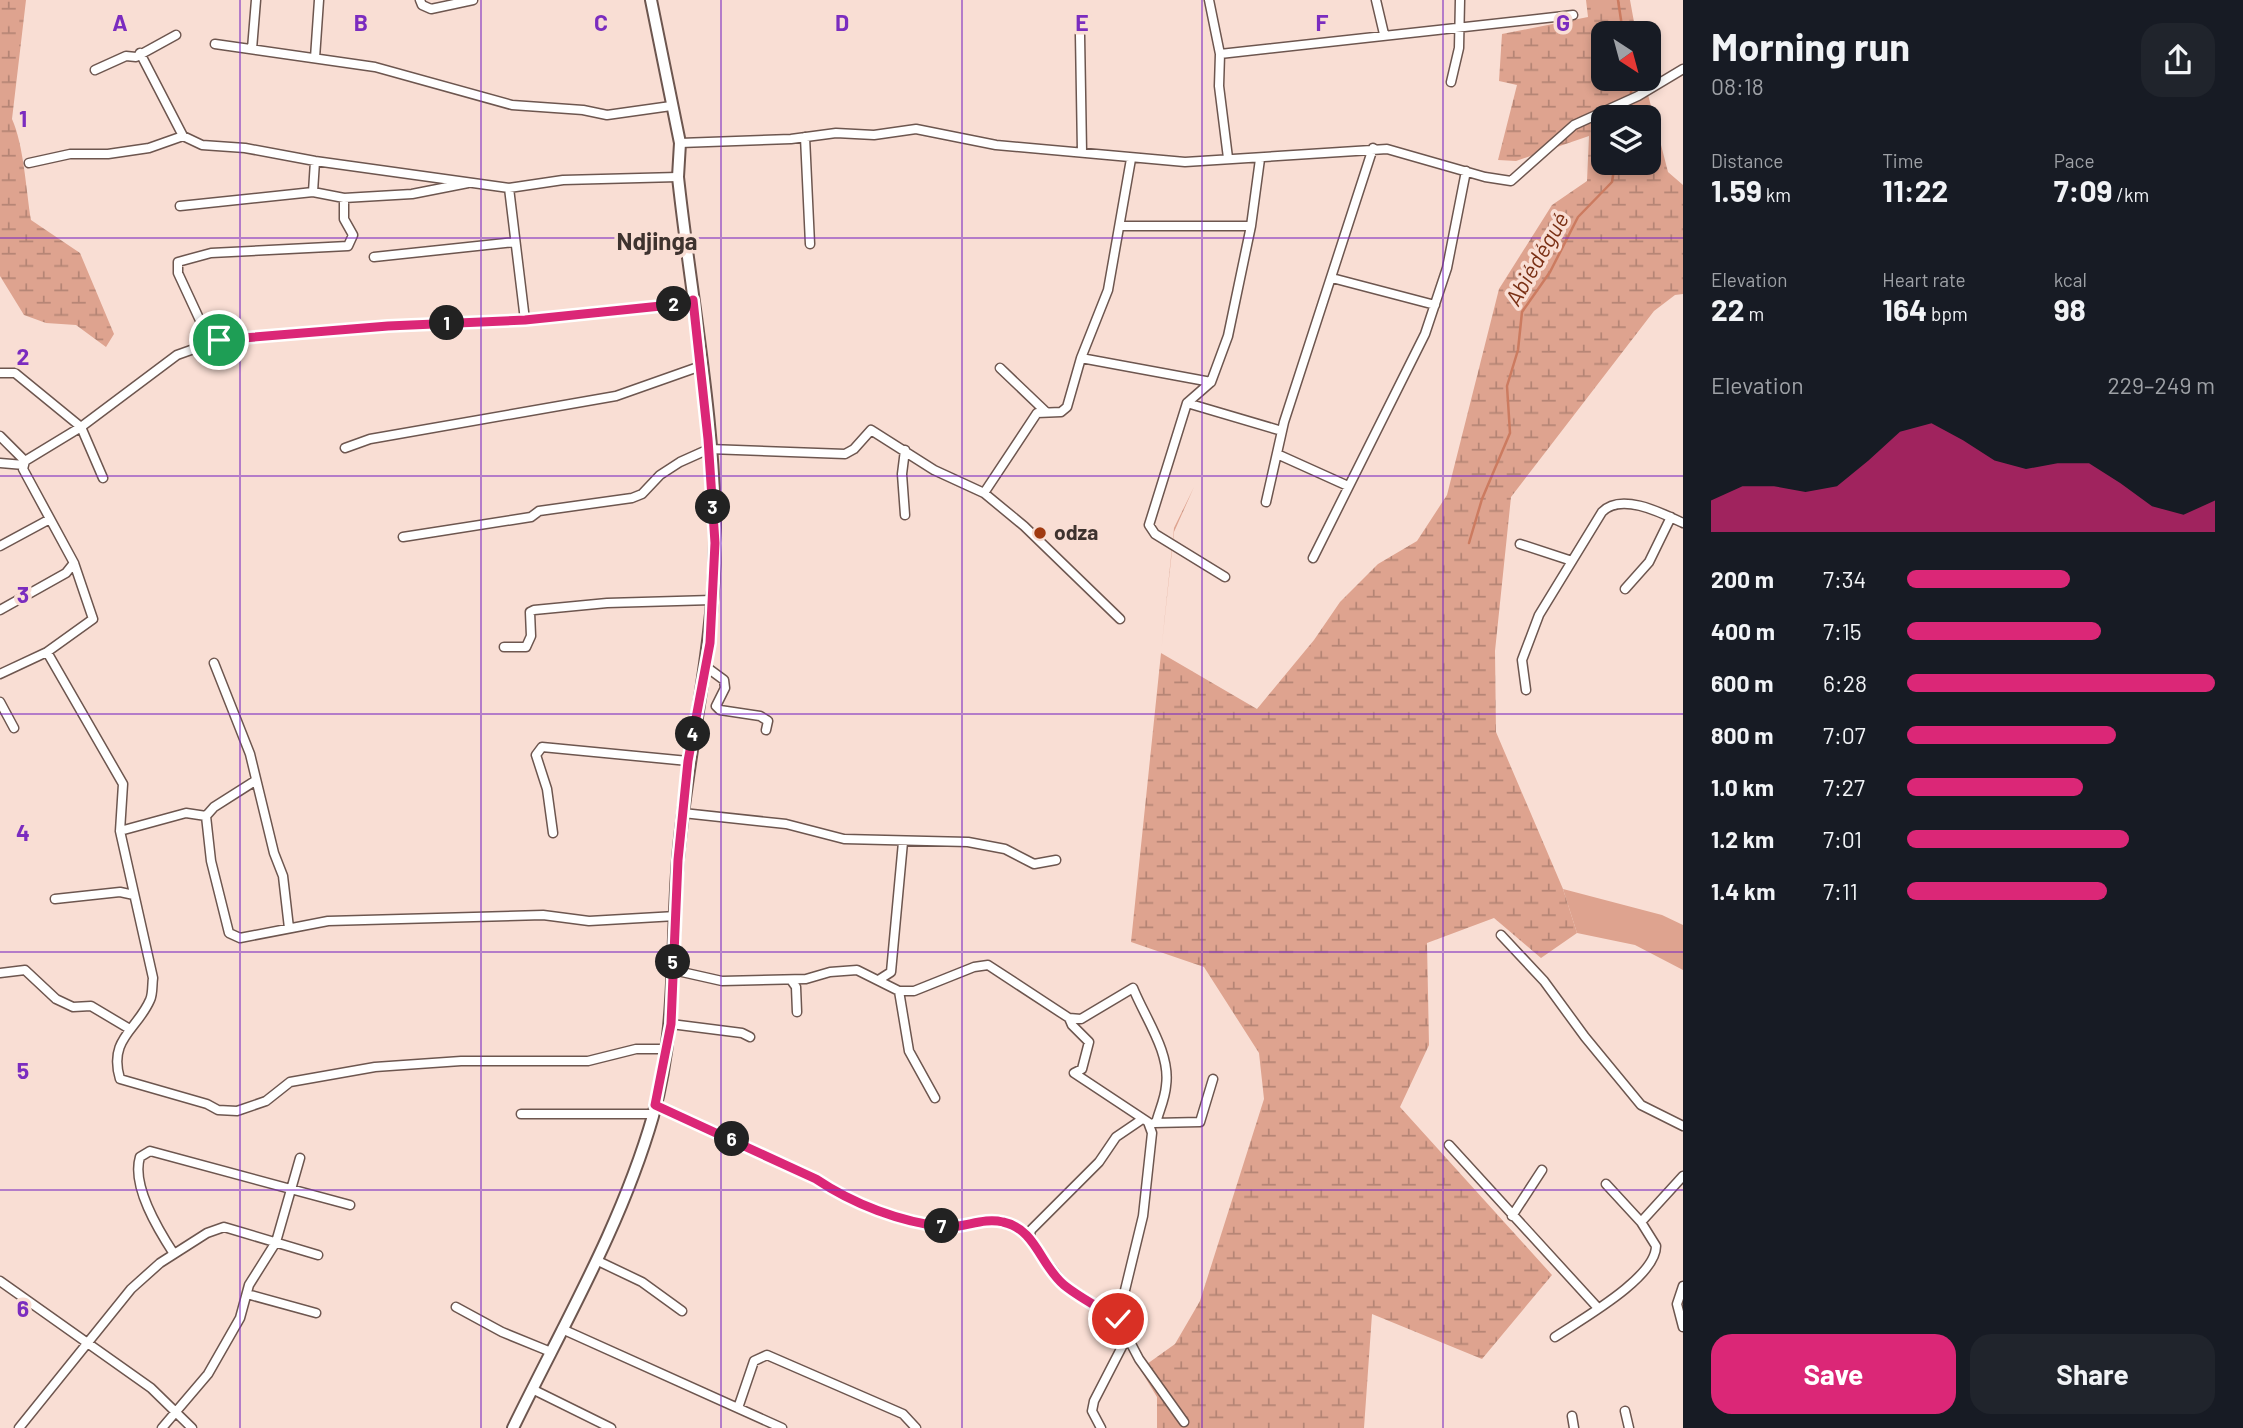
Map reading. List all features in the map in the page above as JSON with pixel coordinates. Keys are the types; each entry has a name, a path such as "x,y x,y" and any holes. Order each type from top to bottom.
{"street":[{"path":"252,49 256,0"},
{"path":"315,58 319,0"},
{"path":"421,0 422,5 431,9 473,0"},
{"path":"513,1428 623,1206 654,1110 671,1024 683,813 688,761 705,667 715,543 701,366 678,177 680,143 652,0"},
{"path":"1209,0 1220,54 1219,86 1228,158"},
{"path":"1376,0 1384,34"},
{"path":"1451,82 1459,48 1461,0"},
{"path":"1220,54 1573,15"},
{"path":"95,70 141,53 176,35"},
{"path":"1080,35 1082,152"},
{"path":"215,44 375,67 512,105 583,110 607,115 671,106"},
{"path":"141,53 183,136 202,145 244,148 315,161 509,188 563,180 678,177"},
{"path":"680,143 836,133 893,134 916,130 996,145 1185,162 1228,158 1260,159 1373,148 1387,149 1511,181 1574,125 1638,96 1683,69"},
{"path":"29,163 70,154 108,154 149,148 183,136"},
{"path":"805,137 810,244"},
{"path":"1266,502 1282,431 1373,148"},
{"path":"984,493 1033,418 1045,411 1061,412 1067,407 1081,358 1108,290 1131,159"},
{"path":"1225,577 1155,534 1149,525 1187,403 1211,382 1228,336 1251,226 1260,159"},
{"path":"313,192 315,161"},
{"path":"1313,558 1425,334 1447,268 1466,171"},
{"path":"180,206 313,192 344,198 412,194 475,182"},
{"path":"509,188 525,320"},
{"path":"209,342 178,273 178,262 211,253 348,246 352,235 344,219 344,198"},
{"path":"1121,226 1251,226"},
{"path":"374,257 515,242"},
{"path":"1332,278 1436,305"},
{"path":"0,463 25,463 80,427 177,355 209,342 388,326 525,320 690,303 693,300"},
{"path":"1081,358 1211,382"},
{"path":"345,449 370,439 616,396 701,366"},
{"path":"1000,368 1045,411"},
{"path":"0,373 15,373 80,427 103,478"},
{"path":"1187,403 1282,431"},
{"path":"403,537 531,517 539,511 632,498 649,490 660,475 709,449 845,453 854,449 866,432 871,430 934,470 984,493 1024,526 1120,618"},
{"path":"0,436 25,463"},
{"path":"905,450 902,474 905,515"},
{"path":"1277,454 1348,486"},
{"path":"0,674 47,652 93,619 74,564 23,469 25,463"},
{"path":"1525,690 1522,660 1539,615 1602,512 1613,504 1626,503 1683,523"},
{"path":"1625,589 1649,562 1671,517"},
{"path":"0,546 50,519"},
{"path":"1520,544 1572,561"},
{"path":"0,610 66,573 74,564"},
{"path":"505,647 526,648 531,636 530,612 534,610 607,603 712,600"},
{"path":"47,652 122,783 120,831 153,978 150,999 128,1028 116,1056 120,1079 207,1104 218,1110 237,1111 266,1101 290,1082 375,1067 461,1061 588,1061 636,1049 667,1049"},
{"path":"214,663 250,754 255,781 283,876 289,928"},
{"path":"705,667 724,680 724,688 716,706 720,710 761,716 768,721 766,730"},
{"path":"0,702 14,728"},
{"path":"553,834 547,789 536,755 542,747 688,761"},
{"path":"255,781 214,807 206,816 211,861 229,933 240,938 328,921 543,915 589,921 676,916"},
{"path":"120,831 186,813 206,816"},
{"path":"683,813 786,824 844,839 968,842 1005,849 1034,864 1056,860"},
{"path":"880,979 891,972 903,842"},
{"path":"55,899 120,892 134,895"},
{"path":"1501,935 1544,981 1585,1037 1642,1105 1683,1126"},
{"path":"673,970 722,981 792,980 857,970 880,979 899,991 914,991 974,967 988,965 1069,1018 1081,1019 1133,988 1158,1041 1166,1069 1167,1086 1148,1122 1152,1145 1145,1206 1118,1319"},
{"path":"0,974 25,970 56,999 73,1007 91,1006 128,1028"},
{"path":"792,980 796,987 797,1012"},
{"path":"899,991 909,1051 935,1098"},
{"path":"1069,1018 1072,1025 1089,1042 1082,1069 1074,1073 1148,1122"},
{"path":"671,1024 743,1033 750,1037"},
{"path":"1029,1234 1099,1162 1116,1138 1148,1122 1200,1122 1213,1079"},
{"path":"521,1114 654,1110 816,1179 835,1192 896,1217 948,1227 985,1220 1004,1222 1029,1234 1052,1273 1064,1284 1118,1319 1139,1359 1184,1422"},
{"path":"1450,1145 1598,1308"},
{"path":"174,1254 151,1217 137,1166 140,1157 150,1151 290,1191 350,1205"},
{"path":"162,1428 177,1412 226,1345 240,1318 247,1294 276,1242 300,1158"},
{"path":"1512,1216 1542,1170"},
{"path":"1641,1222 1683,1176"},
{"path":"1555,1337 1629,1287 1654,1256 1656,1246 1641,1222 1606,1184"},
{"path":"19,1428 131,1289 174,1254 207,1233 224,1227 318,1255"},
{"path":"598,1261 642,1282 681,1311"},
{"path":"0,1281 151,1388 192,1428"},
{"path":"1683,1286 1677,1304 1683,1327"},
{"path":"247,1294 316,1313"},
{"path":"456,1307 502,1332 551,1352"},
{"path":"562,1329 782,1428"},
{"path":"1101,1428 1092,1411 1094,1401 1127,1337"},
{"path":"738,1408 754,1361 767,1355 903,1415 916,1428"},
{"path":"532,1389 611,1428"},
{"path":"1625,1411 1629,1428"},
{"path":"1572,1416 1574,1428"}],"green space":[{"path":"0,0 26,0 12,119 22,155 31,220 80,253 114,334 106,347 76,325 46,323 24,315 0,276"},
{"path":"1586,0 1630,0 1634,21 1591,21 1591,91 1647,91 1651,105 1591,105 1591,175 1661,175 1661,145 1668,172 1683,185 1683,294 1675,295 1654,311 1511,497 1495,651 1496,732 1563,889 1577,933 1541,958 1494,918 1427,943 1429,1045 1400,1107 1552,1275 1482,1359 1372,1314 1364,1428 1157,1428 1157,1397 1140,1369 1175,1344 1200,1301 1264,1099 1259,1053 1204,967 1131,942 1161,653 1257,709 1314,640 1340,602 1378,564 1417,541 1447,495 1499,289 1552,205 1587,181 1589,136 1516,161 1498,160 1517,85 1499,81 1502,34 1588,17"},
{"path":"1194,487 1174,532 1162,648 1174,528"},
{"path":"1563,889 1662,915 1683,925 1683,970 1635,945 1577,933"}],"waterway":[{"name":"Abiédégué","path":"1618,0 1621,21"},
{"name":"Abiédégué","path":"1631,91 1631,97"},
{"name":"Abiédégué","path":"1469,543 1482,499 1510,433 1507,386 1518,350 1522,312 1550,272 1578,217 1612,182 1613,175"}],"place":[{"name":"odza","path":"1040,533"}],"district":[{"name":"Ndjinga","path":"657,242"}],"route":[{"path":"219,340 388,326 525,320 690,303 693,300 708,439 715,543 710,643 688,761 678,860 671,1024 655,1105 816,1179 835,1192 896,1217 948,1227 985,1220 1004,1222 1029,1234 1052,1273 1064,1284 1118,1319"}]}
